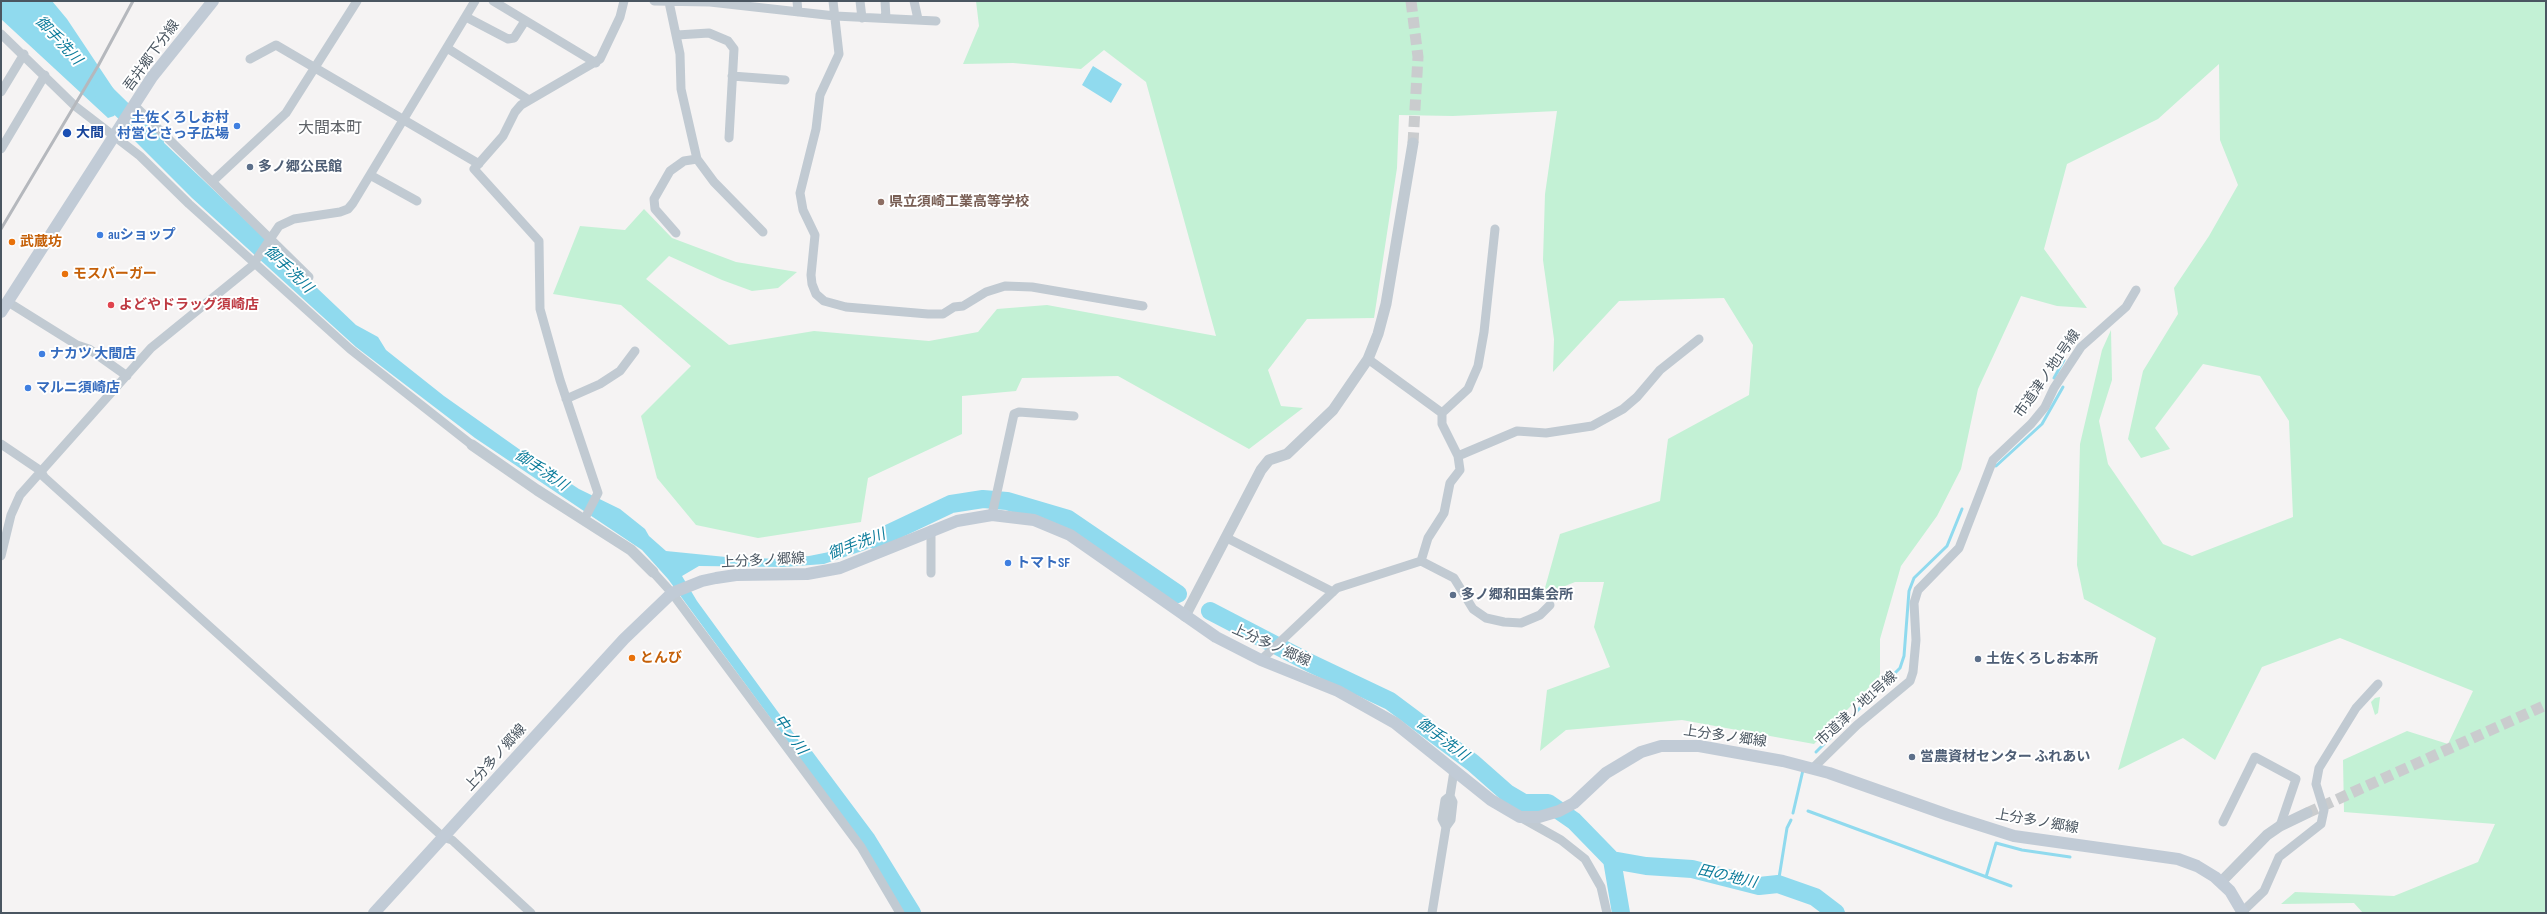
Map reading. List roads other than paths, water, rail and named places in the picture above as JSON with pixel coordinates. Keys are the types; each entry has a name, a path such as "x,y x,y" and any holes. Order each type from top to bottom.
{"main road":[{"name":"吾井郷下分線","path":"1,312 152,77 213,1"},
{"name":"上分多ノ郷線","path":"374,913 624,639 674,591 692,584 736,575 807,574 829,571 865,559 931,530 993,511 1034,520 1070,535 1216,637 1265,656 1338,691 1377,712 1414,738 1491,800 1520,817 1539,818 1559,811 1574,803 1606,773 1631,756 1661,746 1688,745 1713,748 1812,769 1875,788 1990,830 2031,839 2169,857 2197,866 2221,882 2230,891 2242,912"}],"street":[{"path":"213,181 282,119 357,1"},
{"path":"1,555 15,503 41,471 152,348 256,260 269,240 285,222 348,209 476,1"},
{"path":"493,1 596,63"},
{"path":"585,517 598,493 566,399 540,309 539,241 474,169 503,136 515,112 529,100 596,63 603,55 615,30 624,1"},
{"path":"654,1 735,3 835,16 936,20"},
{"path":"797,1 798,12"},
{"path":"833,1 839,54 820,95 816,129 800,193 803,210 815,235 811,280 816,294 820,298 832,304 846,307 943,314 954,307 963,306 986,292 1005,286 1032,287 1143,306"},
{"path":"860,1 862,18"},
{"path":"885,1 886,18"},
{"path":"914,1 918,19"},
{"path":"670,2 680,54 681,89 697,159 708,176 763,232"},
{"path":"466,17 508,39 514,38 525,21"},
{"path":"677,35 709,33 728,41 734,49 729,138"},
{"path":"1,34 24,54 75,106 117,133 256,260 350,349 472,444 585,517 631,550 674,591 860,847 900,913"},
{"path":"250,59 276,45 479,164"},
{"path":"447,48 529,100"},
{"path":"1,92 24,54"},
{"path":"1,149 45,75"},
{"path":"732,76 785,80"},
{"path":"133,108 213,181 269,240 309,277"},
{"path":"1184,616 1266,463 1287,454 1333,410 1368,358 1378,334 1386,304 1413,144"},
{"path":"676,233 655,209 654,199 670,171 684,161 697,159"},
{"path":"370,175 417,201"},
{"path":"1421,561 1428,538 1444,513 1450,483 1460,470 1458,456 1442,424 1442,412 1468,389 1478,366 1484,332 1495,229"},
{"name":"市道津ノ地1号線","path":"1812,769 1857,725 1910,680 1913,672 1916,640 1914,603 1918,590 1959,548 1993,460 2031,424 2045,407 2054,388 2082,347 2126,307 2136,290"},
{"path":"8,302 77,345 89,349 127,376"},
{"path":"1458,456 1517,431 1546,434 1592,426 1623,410 1637,397 1660,370 1699,339"},
{"path":"566,399 600,384 620,371 635,351"},
{"path":"1368,358 1442,412"},
{"path":"993,511 1014,414 1019,412 1074,416"},
{"path":"1,444 41,471 50,482 443,837 452,840 531,913"},
{"path":"931,530 931,573"},
{"path":"1227,538 1333,592"},
{"path":"1265,656 1280,640 1333,592 1342,586 1421,561 1454,578 1474,610 1486,618 1504,622 1521,623 1540,615 1550,605"},
{"path":"2242,912 2264,891 2278,857 2321,824 2324,810 2316,784 2319,768 2356,708 2378,684"},
{"path":"2223,822 2255,757 2296,779 2280,826"},
{"path":"1432,913 1446,827 1442,819 1445,800 1450,796 1454,771"},
{"path":"2221,882 2254,846 2280,826 2307,813"},
{"path":"1520,817 1561,840 1585,859 1601,887 1607,913"}],"water":[{"path":"1,1 52,1 67,19 123,103 114,116 108,118 1,19"},
{"path":"1093,66 1122,84 1111,103 1082,85"},
{"path":"141,121 356,325 378,337 386,350 444,396 526,454 579,489 620,509 645,529 649,536 666,551 726,557 780,559 809,556 839,550 894,523 899,533 865,550 824,564 783,567 699,566 682,576 697,601 824,775 816,780 668,579 642,550 475,438 356,347 192,198 131,137"}],"waterway":[{"name":"御手洗川","path":"102,90 155,142"},
{"path":"2054,378 2064,360"},
{"path":"1996,466 2042,424 2063,387"},
{"name":"御手洗川","path":"875,540 951,504 983,499 1007,501 1068,519 1178,594"},
{"path":"1816,752 1900,668 1904,656 1909,591 1914,578 1947,546 1962,509"},
{"name":"御手洗川","path":"1210,611 1310,663 1390,701 1473,763 1507,793 1524,803 1548,803 1574,821 1612,860 1621,913"},
{"name":"中ノ川","path":"805,757 867,840 912,913"},
{"path":"1793,813 1803,770"},
{"path":"1808,811 2011,886"},
{"path":"1778,884 1787,828 1791,820"},
{"path":"1986,877 1996,843 2022,850 2070,857"},
{"name":"田の地川","path":"1612,860 1646,866 1692,869 1759,886 1778,884 1815,897 1836,913"}],"tunnel":[{"path":"1411,1 1418,57 1413,143"},
{"path":"2307,813 2546,705"}],"railway":[{"path":"1,229 98,66 133,1"}],"place":[{"name":"土佐くろしお村 村営とさっ子広場","path":"237,126"},
{"name":"大間","path":"67,133"},
{"name":"多ノ郷公民館","path":"250,167"},
{"name":"県立須崎工業高等学校","path":"881,202"},
{"name":"auショップ","path":"100,235"},
{"name":"武蔵坊","path":"12,242"},
{"name":"モスバーガー","path":"65,274"},
{"name":"よどやドラッグ須崎店","path":"111,305"},
{"name":"ナカツ 大間店","path":"42,354"},
{"name":"マルニ須崎店","path":"28,388"},
{"name":"トマトSF","path":"1008,563"},
{"name":"多ノ郷和田集会所","path":"1453,595"},
{"name":"とんび","path":"632,658"},
{"name":"土佐くろしお本所","path":"1978,659"},
{"name":"営農資材センター ふれあい","path":"1912,757"}],"district":[{"name":"大間本町","path":"330,129"}]}
